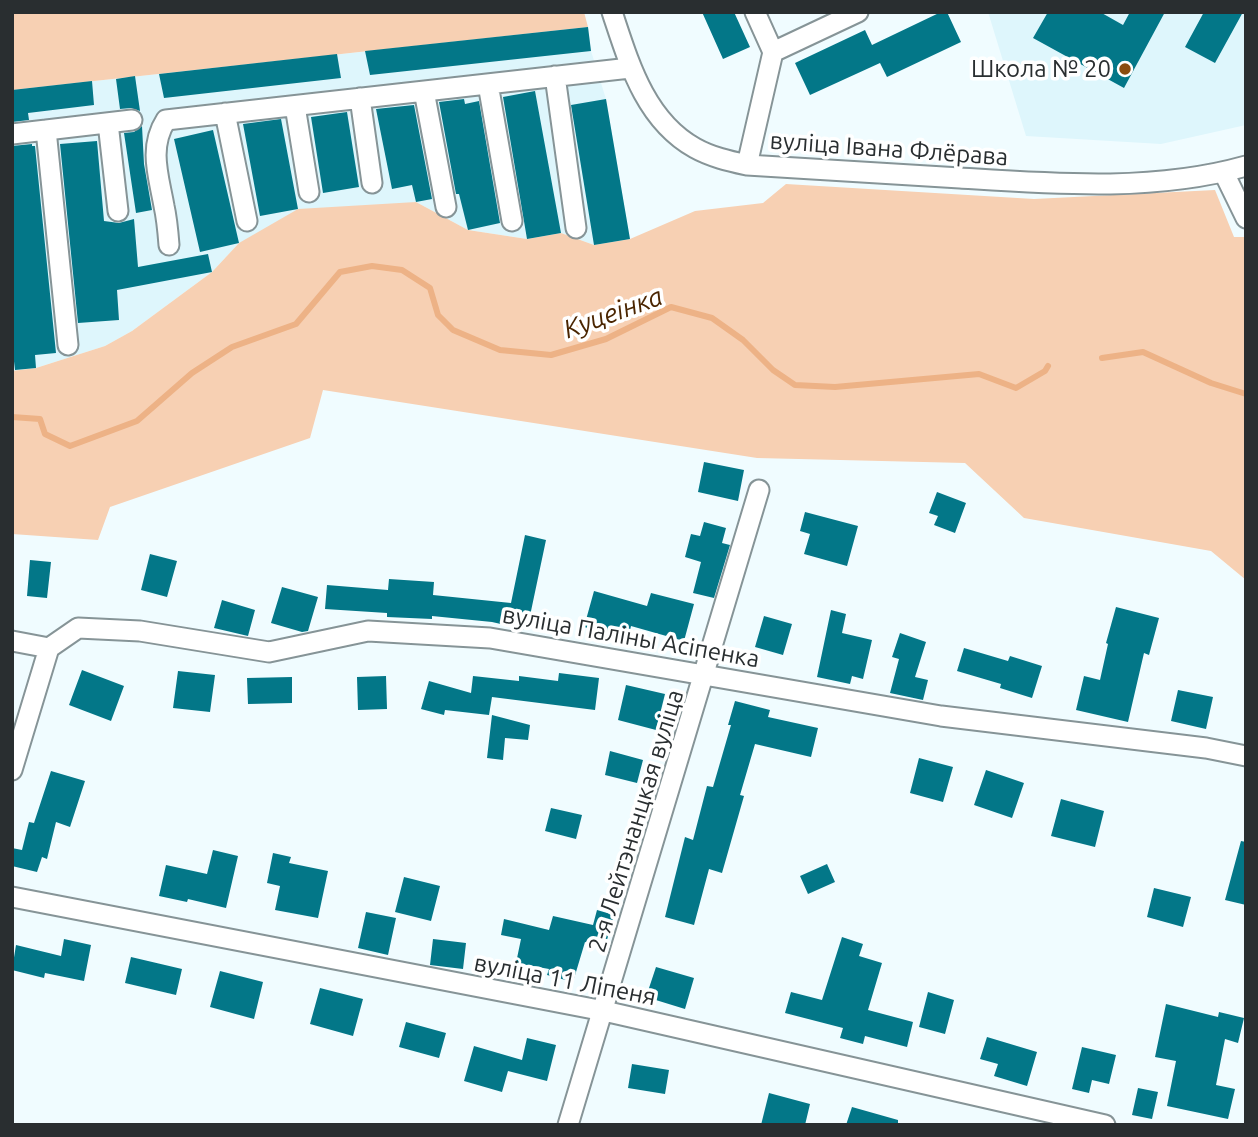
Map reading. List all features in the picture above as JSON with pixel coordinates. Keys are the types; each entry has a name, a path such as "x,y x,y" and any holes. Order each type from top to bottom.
{"street":[{"name":"вуліца Івана Флёрава","path":"612,12 630,68 641,92 681,139 718,158 747,165 1054,183 1135,184 1224,173 1246,166"},
{"path":"747,165 773,52 755,12"},
{"path":"773,52 858,12"},
{"path":"169,245 155,166 158,132 166,120 630,68"},
{"path":"555,76 576,228"},
{"path":"488,84 512,221"},
{"path":"424,91 446,207"},
{"path":"360,98 372,183"},
{"path":"295,106 309,192"},
{"path":"225,113 247,221"},
{"path":"12,134 132,120"},
{"path":"108,122 118,211"},
{"path":"46,130 68,345"},
{"path":"1224,173 1246,218"},
{"name":"2-я Лейтэнанцкая вуліца","path":"568,1125 759,490"},
{"name":"вуліца Паліны Асіпенка","path":"50,648 78,628 140,631 269,652 368,631 490,638 941,716 1206,747 1246,756"},
{"path":"12,641 50,648 12,770"},
{"name":"вуліца 11 Ліпеня","path":"12,897 604,1012 1105,1125"}],"shaded area":[{"path":"12,12 584,12 588,27 12,90"},
{"name":"Школа № 20","path":"988,12 1246,12 1246,125 1161,144 1026,136"},
{"path":"588,27 591,51 606,99 630,239 594,245 561,233 527,239 468,230 416,202 239,243 212,272 132,331 105,346 36,368 12,372 12,90"},
{"path":"786,184 1034,199 1215,190 1234,237 1246,237 1246,580 1211,551 1024,518 965,463 757,458 323,390 310,438 110,507 98,540 12,534 12,371 36,368 105,346 132,331 212,272 239,243 298,209 416,202 468,230 527,239 561,233 594,245 630,239 695,211 763,203"}],"building":[{"path":"702,12 734,12 750,47 723,59"},
{"path":"941,12 947,12 961,42 887,77 880,63 810,95 795,63 865,30 872,45"},
{"path":"1048,12 1100,12 1123,25 1130,12 1165,12 1124,88 1033,38"},
{"path":"1204,12 1243,12 1215,63 1185,47"},
{"path":"588,27 591,51 370,75 365,51"},
{"path":"337,54 341,78 164,98 159,74"},
{"path":"135,76 140,111 120,109 116,79"},
{"path":"92,81 94,105 28,113 29,120 12,122 12,90"},
{"path":"535,91 561,233 527,239 503,97"},
{"path":"464,99 465,104 479,101 500,223 468,230 459,194 456,194 439,102"},
{"path":"606,99 630,239 594,245 571,105"},
{"path":"414,105 432,199 416,202 412,185 392,189 376,109"},
{"path":"347,112 359,187 323,193 311,117"},
{"path":"281,119 298,209 260,216 243,124"},
{"path":"142,126 144,164 152,210 136,213 124,133 134,132"},
{"path":"213,130 239,243 200,252 174,139"},
{"path":"97,141 104,221 119,223 134,219 138,267 208,254 212,272 117,290 119,320 78,323 60,144"},
{"path":"12,146 35,146 56,353 35,355 36,368 15,370 12,344"},
{"path":"704,462 744,470 738,501 698,492"},
{"path":"937,492 966,503 955,533 934,525 938,516 929,513"},
{"path":"805,512 858,526 847,566 804,554 810,534 800,531"},
{"path":"704,522 726,528 722,543 730,545 714,598 693,593 701,562 685,557 691,534 700,536"},
{"path":"525,535 546,540 527,630 492,622 432,616 432,619 387,617 387,613 325,609 327,585 388,590 389,579 434,582 433,595 511,603"},
{"path":"150,554 177,561 167,597 141,590"},
{"path":"30,560 51,562 47,598 27,596"},
{"path":"282,587 318,597 308,631 302,632 271,623"},
{"path":"594,591 647,606 651,593 694,604 684,641 631,626 628,639 584,627"},
{"path":"222,600 255,610 248,636 214,628"},
{"path":"1116,607 1159,618 1149,655 1144,653 1128,722 1076,710 1084,676 1100,680"},
{"path":"831,610 846,614 842,633 872,640 863,679 852,676 850,684 817,677"},
{"path":"764,616 792,624 783,655 755,647"},
{"path":"900,633 926,642 915,677 928,680 923,700 890,693 899,659 892,657"},
{"path":"964,648 1008,661 1010,656 1042,666 1032,698 1000,688 1001,684 957,671"},
{"path":"82,670 124,686 111,721 69,705"},
{"path":"178,671 215,675 210,712 173,708"},
{"path":"559,673 599,678 595,710 492,697 489,715 445,710 444,715 421,709 429,681 471,693 473,676 519,681 519,676 558,681"},
{"path":"386,676 387,709 358,710 357,677"},
{"path":"292,677 292,703 248,704 247,678"},
{"path":"626,685 665,694 656,730 618,720"},
{"path":"1178,690 1213,697 1206,729 1171,721"},
{"path":"735,701 770,710 768,717 818,728 811,757 755,744 740,795 744,796 722,873 709,869 694,925 665,917 685,837 693,840 707,786 713,787"},
{"path":"492,715 530,725 528,740 505,738 503,760 487,758"},
{"path":"610,751 643,760 637,783 605,775"},
{"path":"919,758 953,767 943,802 910,793"},
{"path":"986,770 1024,783 1012,818 974,805"},
{"path":"51,771 85,781 70,827 56,822 47,859 42,857 37,872 12,866 12,848 22,850 29,822 34,823"},
{"path":"1061,799 1104,811 1095,847 1051,836"},
{"path":"551,808 582,815 576,839 545,831"},
{"path":"1241,841 1246,842 1246,905 1225,900"},
{"path":"213,850 238,856 226,908 188,899 187,902 159,896 166,865 207,874"},
{"path":"273,853 291,857 289,863 328,871 318,918 275,910 280,886 267,883"},
{"path":"827,864 835,882 808,894 800,876"},
{"path":"404,877 440,886 431,921 395,912"},
{"path":"1154,888 1191,897 1183,927 1147,917"},
{"path":"597,910 614,915 605,947 585,942 573,982 547,975 549,969 516,963 521,939 501,935 504,919 549,930 553,916 593,925"},
{"path":"366,912 396,918 388,955 358,948"},
{"path":"842,937 863,944 859,956 882,963 868,1010 913,1022 907,1047 865,1036 863,1044 840,1038 843,1028 785,1013 791,992 822,1000"},
{"path":"64,939 91,945 84,981 45,973 44,978 12,970 16,945 61,956"},
{"path":"433,939 466,943 463,969 430,965"},
{"path":"131,957 182,969 176,995 125,983"},
{"path":"656,967 694,978 685,1009 646,997"},
{"path":"220,971 263,982 254,1019 210,1007"},
{"path":"320,988 363,999 353,1036 310,1024"},
{"path":"928,992 954,1000 945,1034 919,1027"},
{"path":"1166,1004 1218,1017 1219,1012 1244,1018 1238,1043 1225,1039 1216,1085 1235,1089 1228,1119 1167,1106 1176,1061 1155,1057"},
{"path":"406,1022 446,1033 439,1058 399,1047"},
{"path":"987,1037 1037,1052 1027,1086 994,1076 998,1064 980,1059"},
{"path":"527,1038 556,1045 547,1081 508,1071 502,1092 464,1081 474,1046 522,1060"},
{"path":"1082,1047 1116,1055 1109,1084 1092,1080 1089,1093 1072,1089"},
{"path":"632,1064 669,1070 665,1094 628,1088"},
{"path":"1138,1088 1158,1092 1152,1119 1132,1115"},
{"path":"769,1093 810,1104 805,1125 761,1125"},
{"path":"852,1107 898,1120 898,1125 846,1125"}],"waterway":[{"name":"Куцеінка","path":"12,417 40,419 45,434 70,446 137,421 192,373 232,347 296,324 340,272 372,266 402,270 430,288 438,315 453,330 500,350 551,355 606,339 671,307 712,318 743,340 773,370 795,385 835,387 979,374 1016,388 1045,371 1048,366"},
{"name":"Куцеінка","path":"1102,358 1143,352 1211,383 1246,394"}],"place":[{"name":"Школа № 20","path":"1125,69"}]}
